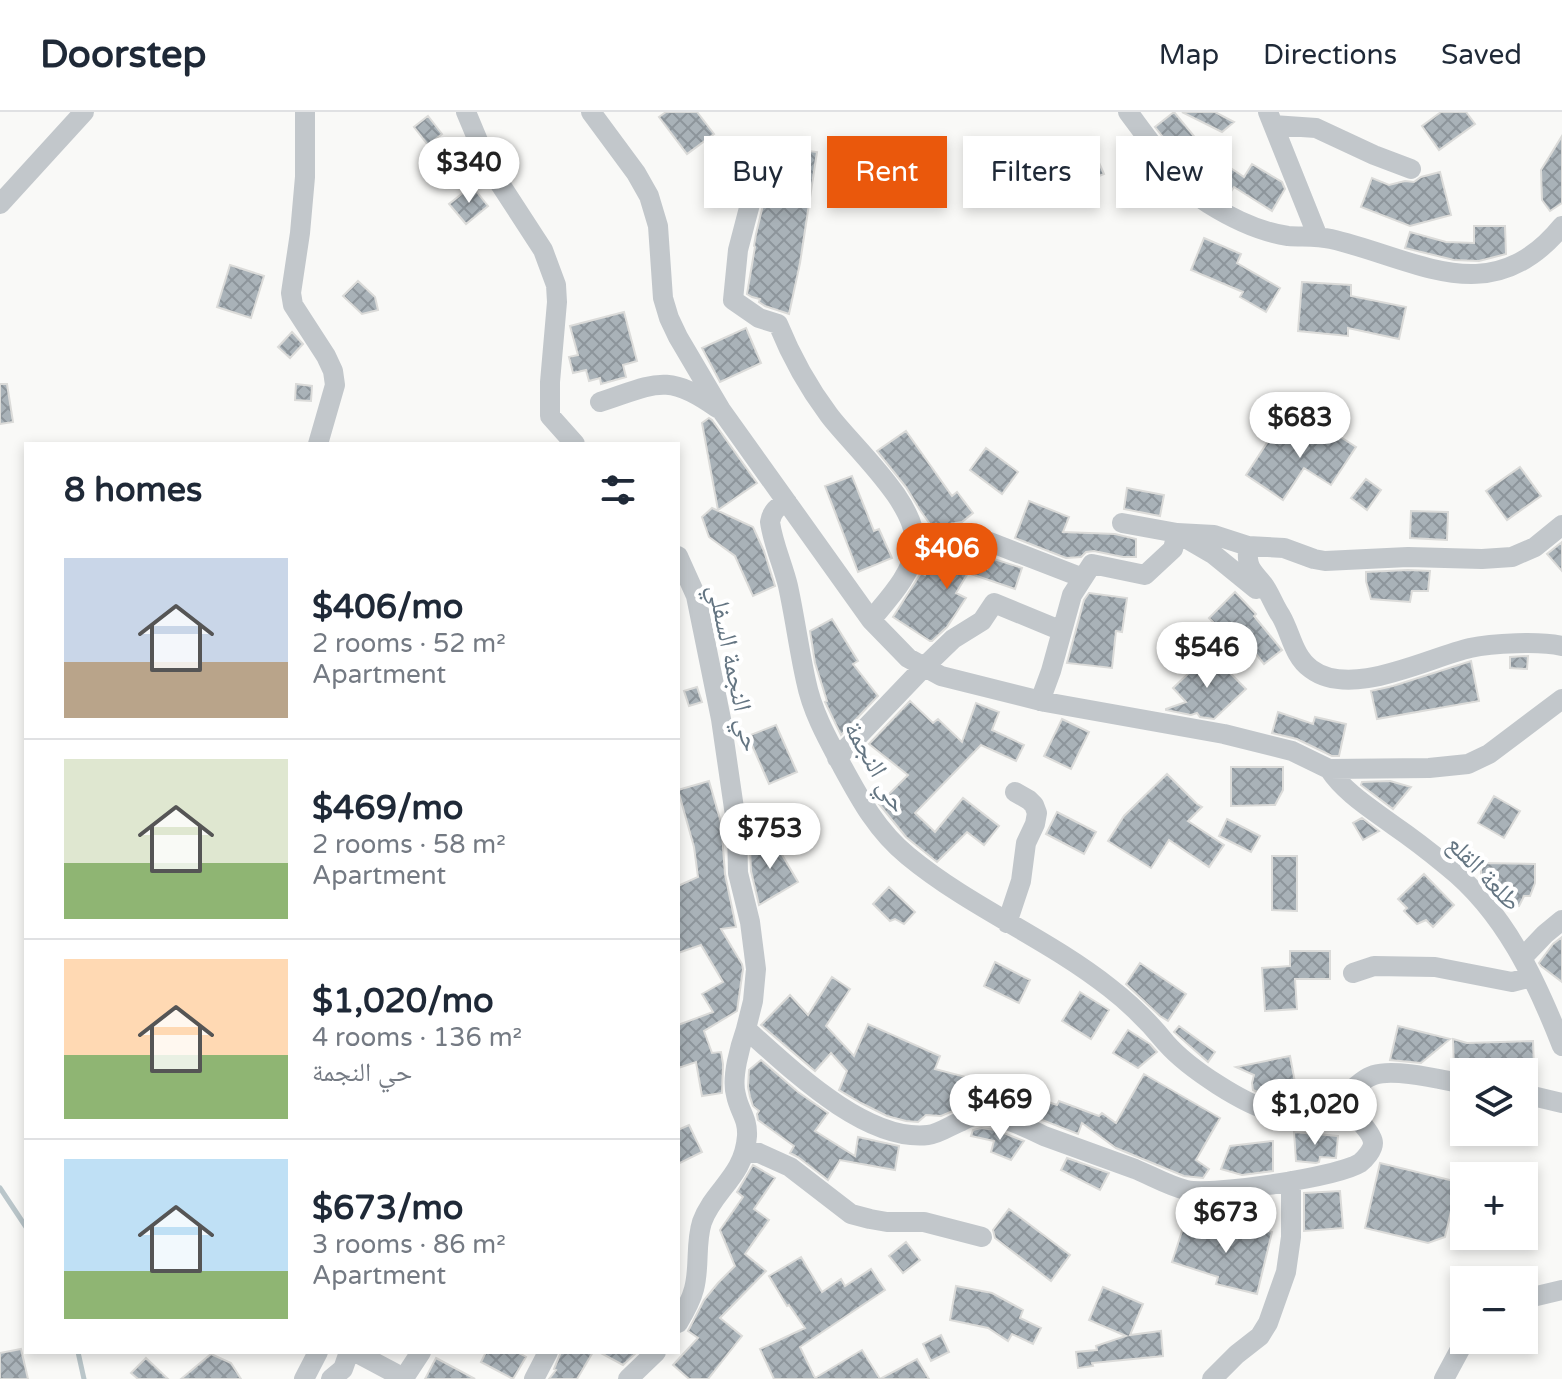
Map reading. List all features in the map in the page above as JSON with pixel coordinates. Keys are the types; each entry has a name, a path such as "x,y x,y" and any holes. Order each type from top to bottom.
{"street":[{"path":"0,204 84,112"},
{"path":"305,112 305,177 291,293 293,305 333,371 335,385 319,442"},
{"path":"466,112 489,167 543,250 556,285 550,416 573,442"},
{"path":"591,112 649,196 658,226 663,298 669,318 721,410 871,620 896,647 923,668 941,676 1040,701 1224,734 1292,751 1329,769 1429,768 1468,764 1489,754 1562,699"},
{"path":"1128,112 1172,167 1206,202 1238,221 1270,232 1318,237 1433,270 1478,275 1496,272 1528,258 1562,226"},
{"path":"1318,237 1270,118 1318,120 1374,155 1411,169"},
{"path":"749,208 738,250 733,300 759,318 778,324 790,354 827,413 869,459 912,527 915,543 906,574 871,620"},
{"path":"600,402 657,384 673,384 699,395 721,410"},
{"name":"حي النجمة","path":"787,502 771,515 771,531 787,584 813,707 854,790 884,833 908,856 1007,923 1072,959 1149,1021 1166,1043 1190,1064 1230,1092 1260,1107 1279,1114 1323,1111 1363,1081 1388,1073 1450,1082"},
{"path":"1122,523 1177,533 1214,535 1248,546 1284,548 1325,561 1408,557 1498,558 1523,554 1562,525"},
{"path":"1040,701 1072,595 1092,564 1145,575 1173,549 1177,533"},
{"path":"1177,533 1213,554 1273,605"},
{"path":"915,543 969,534 1083,578"},
{"path":"1248,546 1248,564 1285,623 1294,648 1312,670 1328,676 1362,679 1389,674 1473,648 1514,644 1562,646"},
{"name":"حي النجمة السفلي","path":"680,560 696,596 721,719 737,829 738,873 750,922 756,969 753,1001 738,1051 735,1094 747,1120 745,1151"},
{"path":"837,758 953,639 982,621 994,603 1062,631"},
{"name":"طلعة القلع","path":"1329,769 1353,796 1451,869 1480,898 1523,957 1562,1046"},
{"path":"1007,923 1021,881 1026,843 1037,813 1029,800 1015,792"},
{"path":"1523,957 1562,920"},
{"path":"1353,973 1374,966 1435,967 1512,982 1532,977"},
{"path":"746,1029 825,1096 854,1115 902,1135 931,1135 975,1115 999,1118 1186,1190 1218,1191 1291,1181 1345,1169 1361,1162 1369,1154 1373,1143 1365,1128 1339,1100"},
{"path":"1538,1097 1562,1103"},
{"path":"680,1319 694,1288 701,1224 713,1201 736,1173 745,1151 759,1153 790,1167 851,1214 887,1222 924,1222 982,1237"},
{"path":"1212,1379 1260,1336 1268,1323 1286,1272 1291,1237 1291,1181"},
{"path":"1538,1296 1562,1290"},
{"path":"304,1379 317,1354"},
{"path":"331,1379 343,1369 351,1354"},
{"path":"356,1354 404,1378 420,1354"},
{"path":"534,1379 547,1354"},
{"path":"628,1379 654,1354"},
{"path":"1444,1379 1457,1354"}],"building":[{"path":"666,112 697,112 714,134 704,136 704,141 687,154 659,117"},
{"path":"1174,112 1194,136 1162,136 1155,127"},
{"path":"1182,112 1215,112 1234,122 1222,132"},
{"path":"1441,112 1466,112 1475,124 1439,150 1422,126"},
{"path":"428,116 442,134 428,145 414,127"},
{"path":"1562,136 1562,203 1550,211 1542,200 1541,170"},
{"path":"811,151 817,152 811,191"},
{"path":"1252,164 1282,182 1285,189 1272,211 1234,187 1232,190 1232,169 1244,177"},
{"path":"1440,172 1451,215 1410,226 1361,207 1372,178 1389,185 1414,182"},
{"path":"472,186 488,206 466,224 449,204"},
{"path":"762,208 808,208 789,314 765,306 759,302 760,299 747,294"},
{"path":"1474,226 1505,226 1506,254 1479,261 1454,260 1405,248 1410,232 1446,242 1474,243"},
{"path":"1204,238 1241,254 1237,263 1280,288 1266,312 1240,297 1243,292 1191,270"},
{"path":"230,265 264,276 251,318 217,307"},
{"path":"358,281 375,297 378,310 362,314 343,296"},
{"path":"1302,282 1351,285 1351,296 1406,307 1399,339 1348,328 1348,336 1298,331"},
{"path":"624,312 637,361 623,365 626,377 601,384 600,378 589,381 586,370 573,373 569,357 578,355 570,326"},
{"path":"746,328 761,363 720,382 702,348"},
{"path":"292,332 303,344 290,358 278,347"},
{"path":"0,384 7,384 13,422 0,424"},
{"path":"296,384 312,386 311,401 295,400"},
{"path":"709,418 757,483 718,510 702,423"},
{"path":"1319,423 1356,447 1331,485 1304,468 1283,500 1246,475 1274,432 1301,450"},
{"path":"906,431 952,496 957,492 973,513 962,522 932,527 877,451"},
{"path":"986,448 1018,472 1002,494 970,470"},
{"path":"1520,467 1541,496 1507,520 1486,491"},
{"path":"852,476 874,531 879,529 892,558 858,572 825,486"},
{"path":"1366,479 1381,490 1367,510 1351,498"},
{"path":"1127,488 1164,495 1160,516 1124,509"},
{"path":"1029,501 1069,517 1063,532 1115,534 1136,539 1136,557 1094,551 1086,552 1081,557 1066,558 1015,538"},
{"path":"712,508 753,527 775,586 753,596 735,556 709,537 702,517"},
{"path":"1411,511 1448,512 1447,540 1410,538"},
{"path":"1562,542 1562,571 1547,554"},
{"path":"954,550 987,569 991,558 1022,568 1015,589 968,573 956,593 966,598 947,627 930,641 893,617 921,573 925,575 938,552"},
{"path":"1430,571 1428,591 1412,591 1410,602 1371,599 1366,572"},
{"path":"1235,592 1256,614 1254,616 1282,650 1264,664 1239,632 1231,640 1209,618"},
{"path":"1089,593 1127,598 1122,632 1116,631 1112,668 1067,663 1084,600"},
{"path":"832,619 858,661 853,664 878,696 841,735 825,702 810,631"},
{"path":"1210,653 1246,689 1214,719 1200,717 1197,713 1191,715 1166,710 1186,702 1173,688"},
{"path":"1528,656 1527,669 1510,668 1510,657"},
{"path":"1471,661 1479,701 1377,719 1371,691"},
{"path":"697,687 702,702 689,706 684,691"},
{"path":"910,701 933,723 938,719 962,742 976,703 999,712 992,730 1024,745 1016,761 981,745 915,813 935,832 963,798 999,826 984,845 967,832 937,862 906,837 879,804 908,775 869,744"},
{"path":"1278,712 1313,724 1315,717 1346,724 1339,756 1332,756 1297,739 1272,733"},
{"path":"1062,719 1089,732 1071,769 1044,756"},
{"path":"776,725 797,772 769,784 748,736"},
{"path":"1231,767 1283,767 1283,790 1275,805 1231,806"},
{"path":"1167,774 1202,807 1188,821 1224,845 1209,867 1169,840 1151,868 1108,841 1124,816"},
{"path":"709,781 724,833 725,874 736,927 721,929 743,969 737,1011 704,1031 712,1053 721,1052 722,1093 702,1096 696,1062 680,1067 680,1024 713,1012 702,994 723,982 701,945 680,952 680,885 698,877 680,789"},
{"path":"1390,781 1411,787 1393,809 1361,785 1362,782"},
{"path":"1494,796 1520,811 1504,838 1478,823"},
{"path":"1057,812 1096,832 1084,854 1046,834"},
{"path":"1362,818 1379,831 1363,840 1353,823"},
{"path":"1227,819 1260,836 1251,852 1219,836"},
{"path":"771,836 798,882 759,905 751,871 750,849"},
{"path":"1272,856 1297,856 1297,911 1272,910"},
{"path":"1481,863 1535,864 1535,883 1530,896 1524,896 1519,906 1503,905 1481,879"},
{"path":"1424,874 1454,905 1433,927 1426,920 1417,924 1404,911 1407,908 1398,899"},
{"path":"889,887 915,912 904,924 895,919 890,921 873,904"},
{"path":"1562,937 1562,982 1539,963"},
{"path":"1290,951 1330,951 1330,979 1295,979 1297,1009 1265,1011 1262,968 1290,966"},
{"path":"995,962 1030,980 1019,1003 984,986"},
{"path":"1140,963 1186,994 1168,1021 1126,984"},
{"path":"832,977 850,989 826,1026 854,1056 868,1024 940,1056 935,1069 973,1077 1057,1105 1059,1101 1099,1116 1102,1113 1116,1123 1144,1074 1220,1118 1196,1160 1209,1169 1203,1178 1184,1176 1116,1148 1082,1123 1078,1134 992,1103 971,1103 958,1099 953,1111 941,1116 926,1115 918,1122 887,1116 861,1103 839,1090 847,1071 831,1053 815,1071 761,1025 790,995 808,1015"},
{"path":"1080,992 1109,1010 1091,1039 1062,1021"},
{"path":"1179,1026 1215,1052 1208,1062 1174,1032"},
{"path":"1398,1026 1450,1039 1421,1063 1390,1060"},
{"path":"1128,1030 1157,1052 1138,1068 1113,1053"},
{"path":"1453,1039 1467,1043 1533,1041 1534,1058 1454,1058"},
{"path":"1290,1056 1297,1093 1269,1097 1253,1090 1254,1075 1236,1067"},
{"path":"761,1060 828,1113 815,1131 855,1156 858,1137 899,1146 895,1170 840,1160 828,1180 790,1153 794,1146 758,1120 759,1111 750,1097 749,1070"},
{"path":"689,1125 702,1152 680,1163 680,1129"},
{"path":"973,1130 996,1130 1024,1141 1011,1160 991,1152 994,1141 971,1136"},
{"path":"1294,1132 1338,1136 1336,1158 1320,1157 1316,1163 1296,1161"},
{"path":"1273,1141 1273,1171 1242,1175 1221,1169 1230,1146"},
{"path":"1067,1158 1109,1173 1100,1190 1061,1170"},
{"path":"1380,1163 1450,1180 1450,1216 1445,1237 1428,1243 1365,1228"},
{"path":"753,1165 775,1178 754,1209 769,1220 745,1254 766,1271 720,1318 742,1336 708,1379 689,1379 673,1365 698,1338 688,1331 704,1300 735,1266 720,1230 743,1197 737,1192"},
{"path":"1340,1191 1343,1228 1304,1231 1304,1193"},
{"path":"1009,1209 1070,1255 1051,1281 995,1238 993,1230"},
{"path":"1232,1222 1272,1232 1257,1294 1216,1284 1218,1277 1172,1262 1184,1225 1227,1240"},
{"path":"906,1242 920,1260 903,1273 889,1256"},
{"path":"801,1257 822,1292 841,1279 845,1286 871,1269 885,1290 800,1347 815,1378 862,1350 880,1379 774,1379 760,1349 805,1328 769,1276"},
{"path":"956,1286 992,1293 1023,1310 1020,1318 1041,1328 1033,1344 1012,1334 1008,1341 988,1328 950,1320"},
{"path":"1103,1287 1143,1304 1130,1335 1161,1331 1163,1356 1092,1363 1093,1366 1078,1368 1076,1352 1097,1350 1096,1346 1126,1336 1089,1320"},
{"path":"941,1335 949,1352 931,1361 923,1344"},
{"path":"21,1349 28,1379 0,1379 0,1353"},
{"path":"211,1354 231,1363 241,1379 181,1379"},
{"path":"485,1354 521,1354 526,1357 513,1379 481,1362"},
{"path":"560,1354 592,1354 577,1379 549,1379"},
{"path":"603,1354 635,1354 623,1365"},
{"path":"146,1358 168,1379 138,1379 131,1373"},
{"path":"436,1358 475,1379 425,1379"},
{"path":"917,1359 929,1379 880,1379"}],"waterway":[{"path":"0,1188 24,1224"},
{"path":"78,1354 84,1379"}]}
